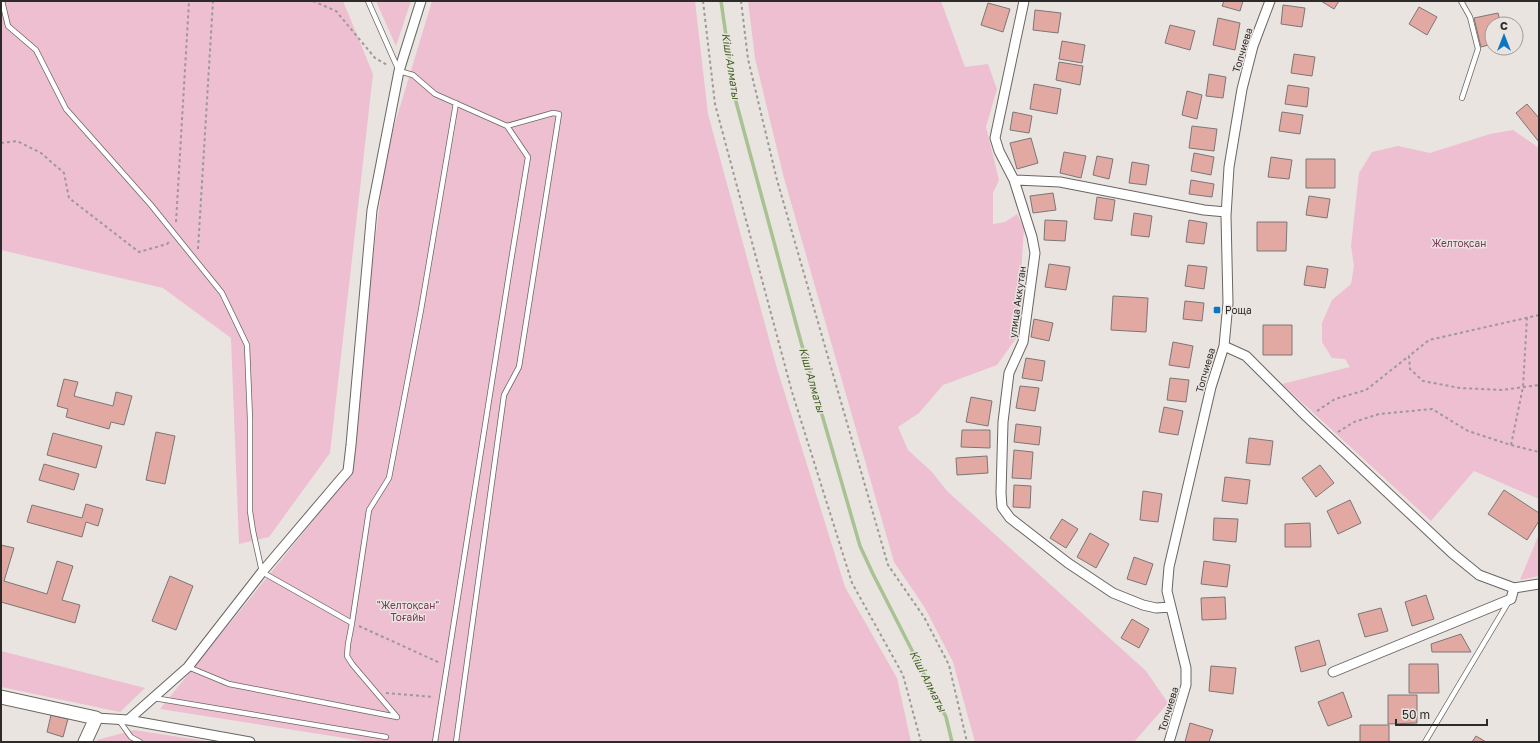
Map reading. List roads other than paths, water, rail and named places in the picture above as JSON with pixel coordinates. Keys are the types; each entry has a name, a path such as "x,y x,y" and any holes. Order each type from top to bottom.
{"street":[{"path":"123,720 154,698 188,667 262,572 348,471 372,210 398,71 421,1"},
{"name":"улица Аккутан","path":"1024,1 995,138 999,151 1014,180 1032,237 1035,253 1023,342 1009,373 1003,422 1000,492 1002,506 1010,518 1068,563 1113,593 1143,605 1156,608 1171,607"},
{"name":"Топчиева","path":"1169,742 1186,685 1186,668 1167,591 1169,567 1211,387 1224,346 1228,303 1226,212 1229,167 1242,89 1253,46 1270,1"},
{"path":"1014,180 1060,182 1204,210 1226,212"},
{"path":"1224,346 1246,356 1329,438 1452,553 1479,575 1514,588 1539,584"},
{"path":"1333,672 1510,599 1514,588"},
{"path":"1,697 96,718 123,720 250,742"},
{"path":"85,742 96,718"}],"lane":[{"path":"2,1 8,26 36,50 66,109 151,205 222,293 247,345 250,419 250,511 262,572 352,624"},
{"path":"368,1 398,71 414,75 435,94 507,126 528,157 509,268 435,742"},
{"path":"1460,1 1470,17 1478,49 1462,98"},
{"path":"188,667 229,684 398,717 352,664 347,656 348,644 369,510 389,478 421,310 456,103"},
{"path":"456,742 504,395 519,367 559,114 553,113 507,126"},
{"path":"1425,742 1510,599"},
{"path":"154,698 386,736"},
{"path":"123,720 131,737 140,742"}],"waterway":[{"name":"Кіші Алматы","path":"721,1 735,98 801,342 860,546 946,717 952,742"}],"place":[{"name":"Роща","path":"1217,310"}],"park label":[{"name":"Желтоқсан","path":"1459,243"},
{"name":"\"Желтоқсан\" Тоғайы","path":"408,610"}]}
